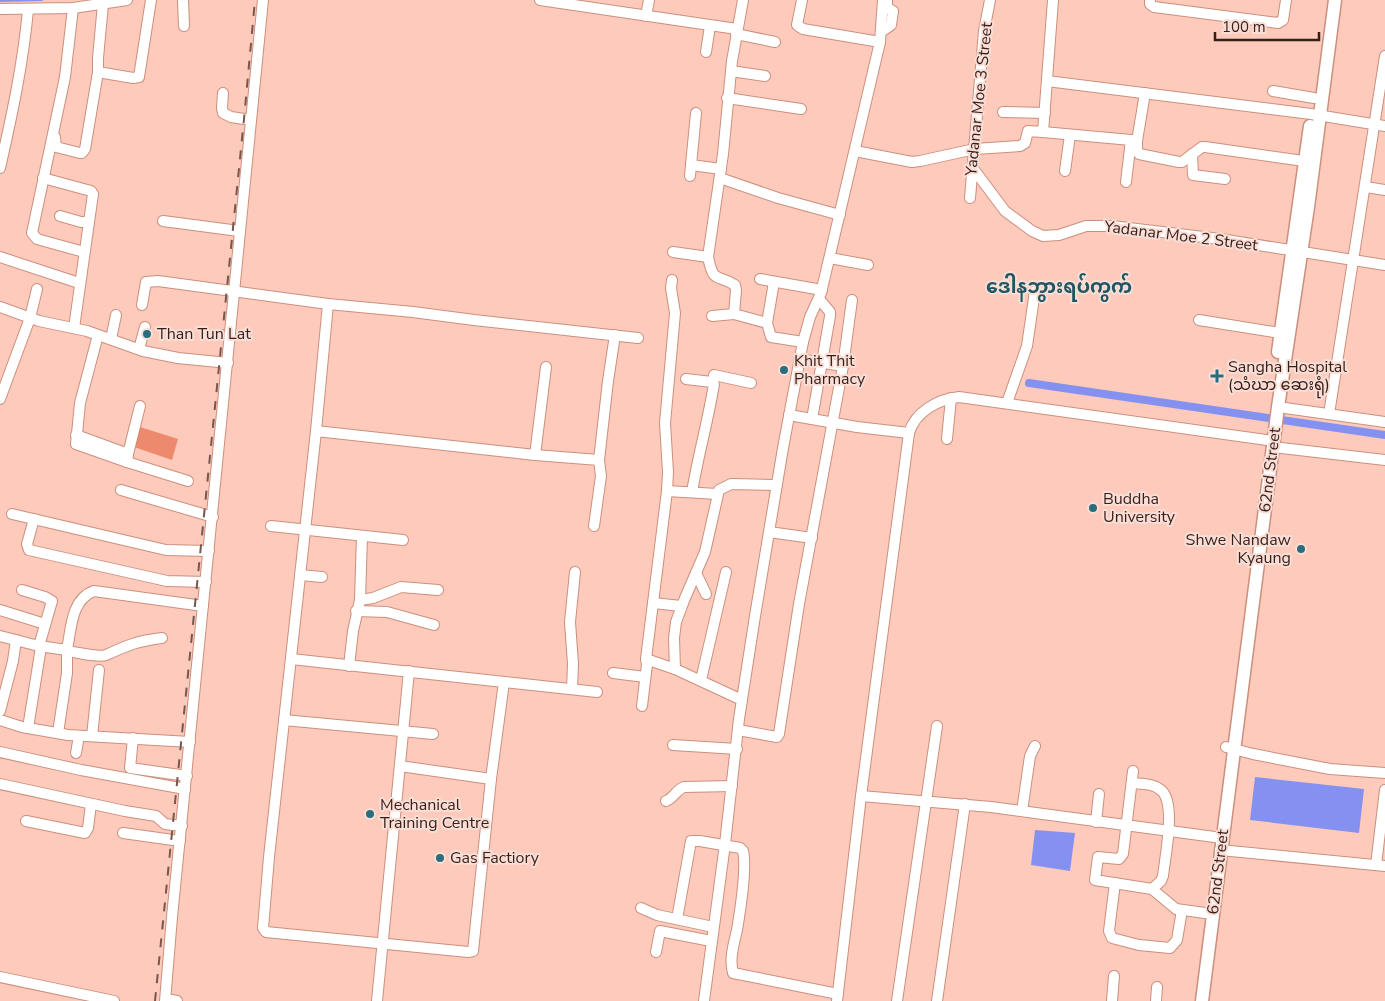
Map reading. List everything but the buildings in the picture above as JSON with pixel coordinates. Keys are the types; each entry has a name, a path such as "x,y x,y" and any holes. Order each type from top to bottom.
{"main road":[{"name":"62nd Street","path":"1316,115 1314,98 1327,0"},
{"name":"62nd Street","path":"1199,996 1208,913 1219,842 1296,250 1335,0"},
{"name":"62nd Street","path":"1276,410 1280,333 1296,250"}],"street":[{"path":"0,9 28,10 47,5 73,8 127,0"},
{"path":"98,72 133,78 139,77 151,0"},
{"path":"183,0 184,26"},
{"path":"177,1001 166,1000 185,789 235,292 239,230 263,0"},
{"path":"540,0 710,26 775,42"},
{"path":"646,16 649,0"},
{"path":"734,314 735,285 716,277 712,272 708,257 720,174 727,98 736,32 743,0"},
{"path":"802,0 797,25 802,29 880,42"},
{"path":"704,1001 742,700 799,359 810,317 821,294 830,258 880,42 883,0"},
{"path":"881,30 884,30 891,24 893,11 887,8 888,0"},
{"name":"Yadanar Moe 3 Street","path":"970,198 984,32 990,0"},
{"path":"1043,132 1053,0"},
{"path":"1150,0 1150,4 1154,7 1278,23 1283,20 1286,0"},
{"path":"54,129 56,147 82,153 85,149 98,72 103,4"},
{"path":"73,8 65,77 32,234 37,239 84,252"},
{"path":"0,168 16,99 28,10"},
{"path":"706,52 710,26"},
{"path":"1329,414 1385,56"},
{"path":"731,71 765,76"},
{"path":"1047,81 1316,115 1385,126"},
{"path":"1273,91 1314,98"},
{"path":"223,93 222,108 224,112 231,117 251,120"},
{"path":"1126,182 1145,93"},
{"path":"727,98 801,109"},
{"path":"1003,112 1045,114"},
{"path":"696,113 691,171 720,174 778,198 840,215"},
{"path":"855,151 912,162 975,149 1020,146 1025,143 1027,132 1134,141"},
{"path":"1065,171 1070,135"},
{"path":"1134,141 1139,154 1142,156 1179,162 1182,162 1202,147 1309,161"},
{"path":"1192,154 1192,173 1225,179"},
{"name":"Yadanar Moe 2 Street","path":"972,168 1005,211 1032,231 1043,236 1053,236 1086,226 1101,225 1211,238 1385,265"},
{"path":"44,178 92,192 74,328"},
{"path":"1366,187 1385,190"},
{"path":"60,216 81,222 89,222"},
{"path":"164,221 239,230"},
{"path":"673,252 708,257"},
{"path":"0,257 79,283"},
{"path":"830,258 868,265"},
{"path":"760,279 821,294 830,312 812,419"},
{"path":"642,706 668,472 665,423 675,313 672,302 672,280"},
{"path":"142,305 146,281 328,304 638,338"},
{"path":"774,282 767,323 771,337 803,342"},
{"path":"0,399 30,318 37,288"},
{"path":"1007,404 1027,346 1036,291"},
{"path":"738,730 778,737 779,734 799,604 843,366 852,300"},
{"path":"328,304 316,431 269,857 264,929 268,934 468,952 472,950 504,682"},
{"path":"0,308 30,318 98,335 139,350 178,358 228,363"},
{"path":"110,339 116,314"},
{"path":"712,316 734,314 767,323"},
{"path":"1198,320 1280,333"},
{"path":"139,350 145,327"},
{"path":"98,335 80,403 76,435 115,448 128,458 188,481"},
{"path":"594,526 601,476 599,460 615,335"},
{"path":"799,359 843,366"},
{"path":"535,455 546,367"},
{"path":"692,492 698,457 708,419 714,375 751,382"},
{"path":"686,378 713,382"},
{"path":"677,918 690,841 725,844 740,848 744,855 732,970 736,974 837,997 861,796 909,433 915,420 940,401 959,397 1271,440 1385,460"},
{"path":"947,439 951,398"},
{"path":"128,458 140,406"},
{"path":"1276,410 1329,414 1385,422"},
{"path":"789,415 857,427 909,433"},
{"path":"316,431 535,455 599,460"},
{"path":"675,669 675,630 681,606 707,545 717,494 722,487 731,484 777,485"},
{"path":"121,490 213,517"},
{"path":"666,491 717,494"},
{"path":"12,514 166,550 209,551"},
{"path":"34,519 27,544 29,550 166,581 206,582"},
{"path":"270,526 305,528 403,540"},
{"path":"770,532 812,538"},
{"path":"349,666 356,611 360,600 362,536"},
{"path":"572,689 573,664 570,622 576,572"},
{"path":"701,680 726,572"},
{"path":"696,573 706,594"},
{"path":"300,575 322,576"},
{"path":"360,600 373,598 401,587 438,590"},
{"path":"22,590 52,599 40,646 28,728"},
{"path":"58,733 67,672 67,651 73,616 80,602 91,592 111,592 203,606"},
{"path":"653,604 681,606"},
{"path":"0,610 45,624"},
{"path":"356,611 386,612 434,625"},
{"path":"0,636 40,646 105,656 115,650 138,642 162,638"},
{"path":"0,711 13,661 16,640"},
{"path":"291,659 597,692"},
{"path":"646,660 675,669 742,700"},
{"path":"92,736 99,670"},
{"path":"377,1001 409,671"},
{"path":"613,673 645,677"},
{"path":"0,720 28,728 79,736 190,742"},
{"path":"284,720 433,734"},
{"path":"897,1001 937,726"},
{"path":"76,753 79,736"},
{"path":"129,773 133,738"},
{"path":"673,745 736,749"},
{"path":"1022,811 1030,756 1035,746"},
{"path":"1230,747 1254,754 1330,769 1385,773"},
{"path":"0,752 129,773 187,776"},
{"path":"400,766 491,779"},
{"path":"1133,771 1121,858 1098,857 1095,880 1152,889 1173,906 1182,910 1208,913"},
{"path":"129,773 185,789"},
{"path":"1132,783 1154,786 1162,792 1168,808 1169,832 1163,876 1161,881 1152,889"},
{"path":"0,784 156,816 165,824 182,826"},
{"path":"666,801 674,798 678,791 684,788 732,786"},
{"path":"861,796 926,800 1022,811 1169,832 1219,842 1381,866 1385,790"},
{"path":"1096,822 1099,794"},
{"path":"26,821 85,833 88,828 91,804"},
{"path":"936,1001 965,804"},
{"path":"122,833 180,841"},
{"path":"1115,882 1109,931 1112,938 1139,945 1170,948 1177,940 1182,910"},
{"path":"642,908 657,915 713,927"},
{"path":"656,952 660,931 711,941"},
{"path":"1112,1001 1114,976"},
{"path":"0,977 114,1001"},
{"path":"1156,1001 1157,987"}],"shaded area":[{"path":"140,427 178,439 172,460 134,447"}],"water":[{"path":"1255,777 1364,789 1359,833 1250,820"},
{"path":"1035,830 1075,833 1070,871 1031,865"}],"waterway":[{"path":"0,1 42,0"},
{"path":"1029,383 1385,435"}],"railway":[{"path":"155,1001 255,0"}],"place":[{"name":"Than Tun Lat","path":"147,334"},
{"name":"Khit Thit Pharmacy","path":"784,370"},
{"name":"Sangha Hospital (သံဃာ ဆေးရုံ)","path":"1217,376"},
{"name":"Buddha University","path":"1093,508"},
{"name":"Shwe Nandaw Kyaung","path":"1301,549"},
{"name":"Mechanical Training Centre","path":"370,814"},
{"name":"Gas Factiory","path":"440,858"}],"district":[{"name":"ဒေါနဘွားရပ်ကွက်","path":"1059,287"}]}
